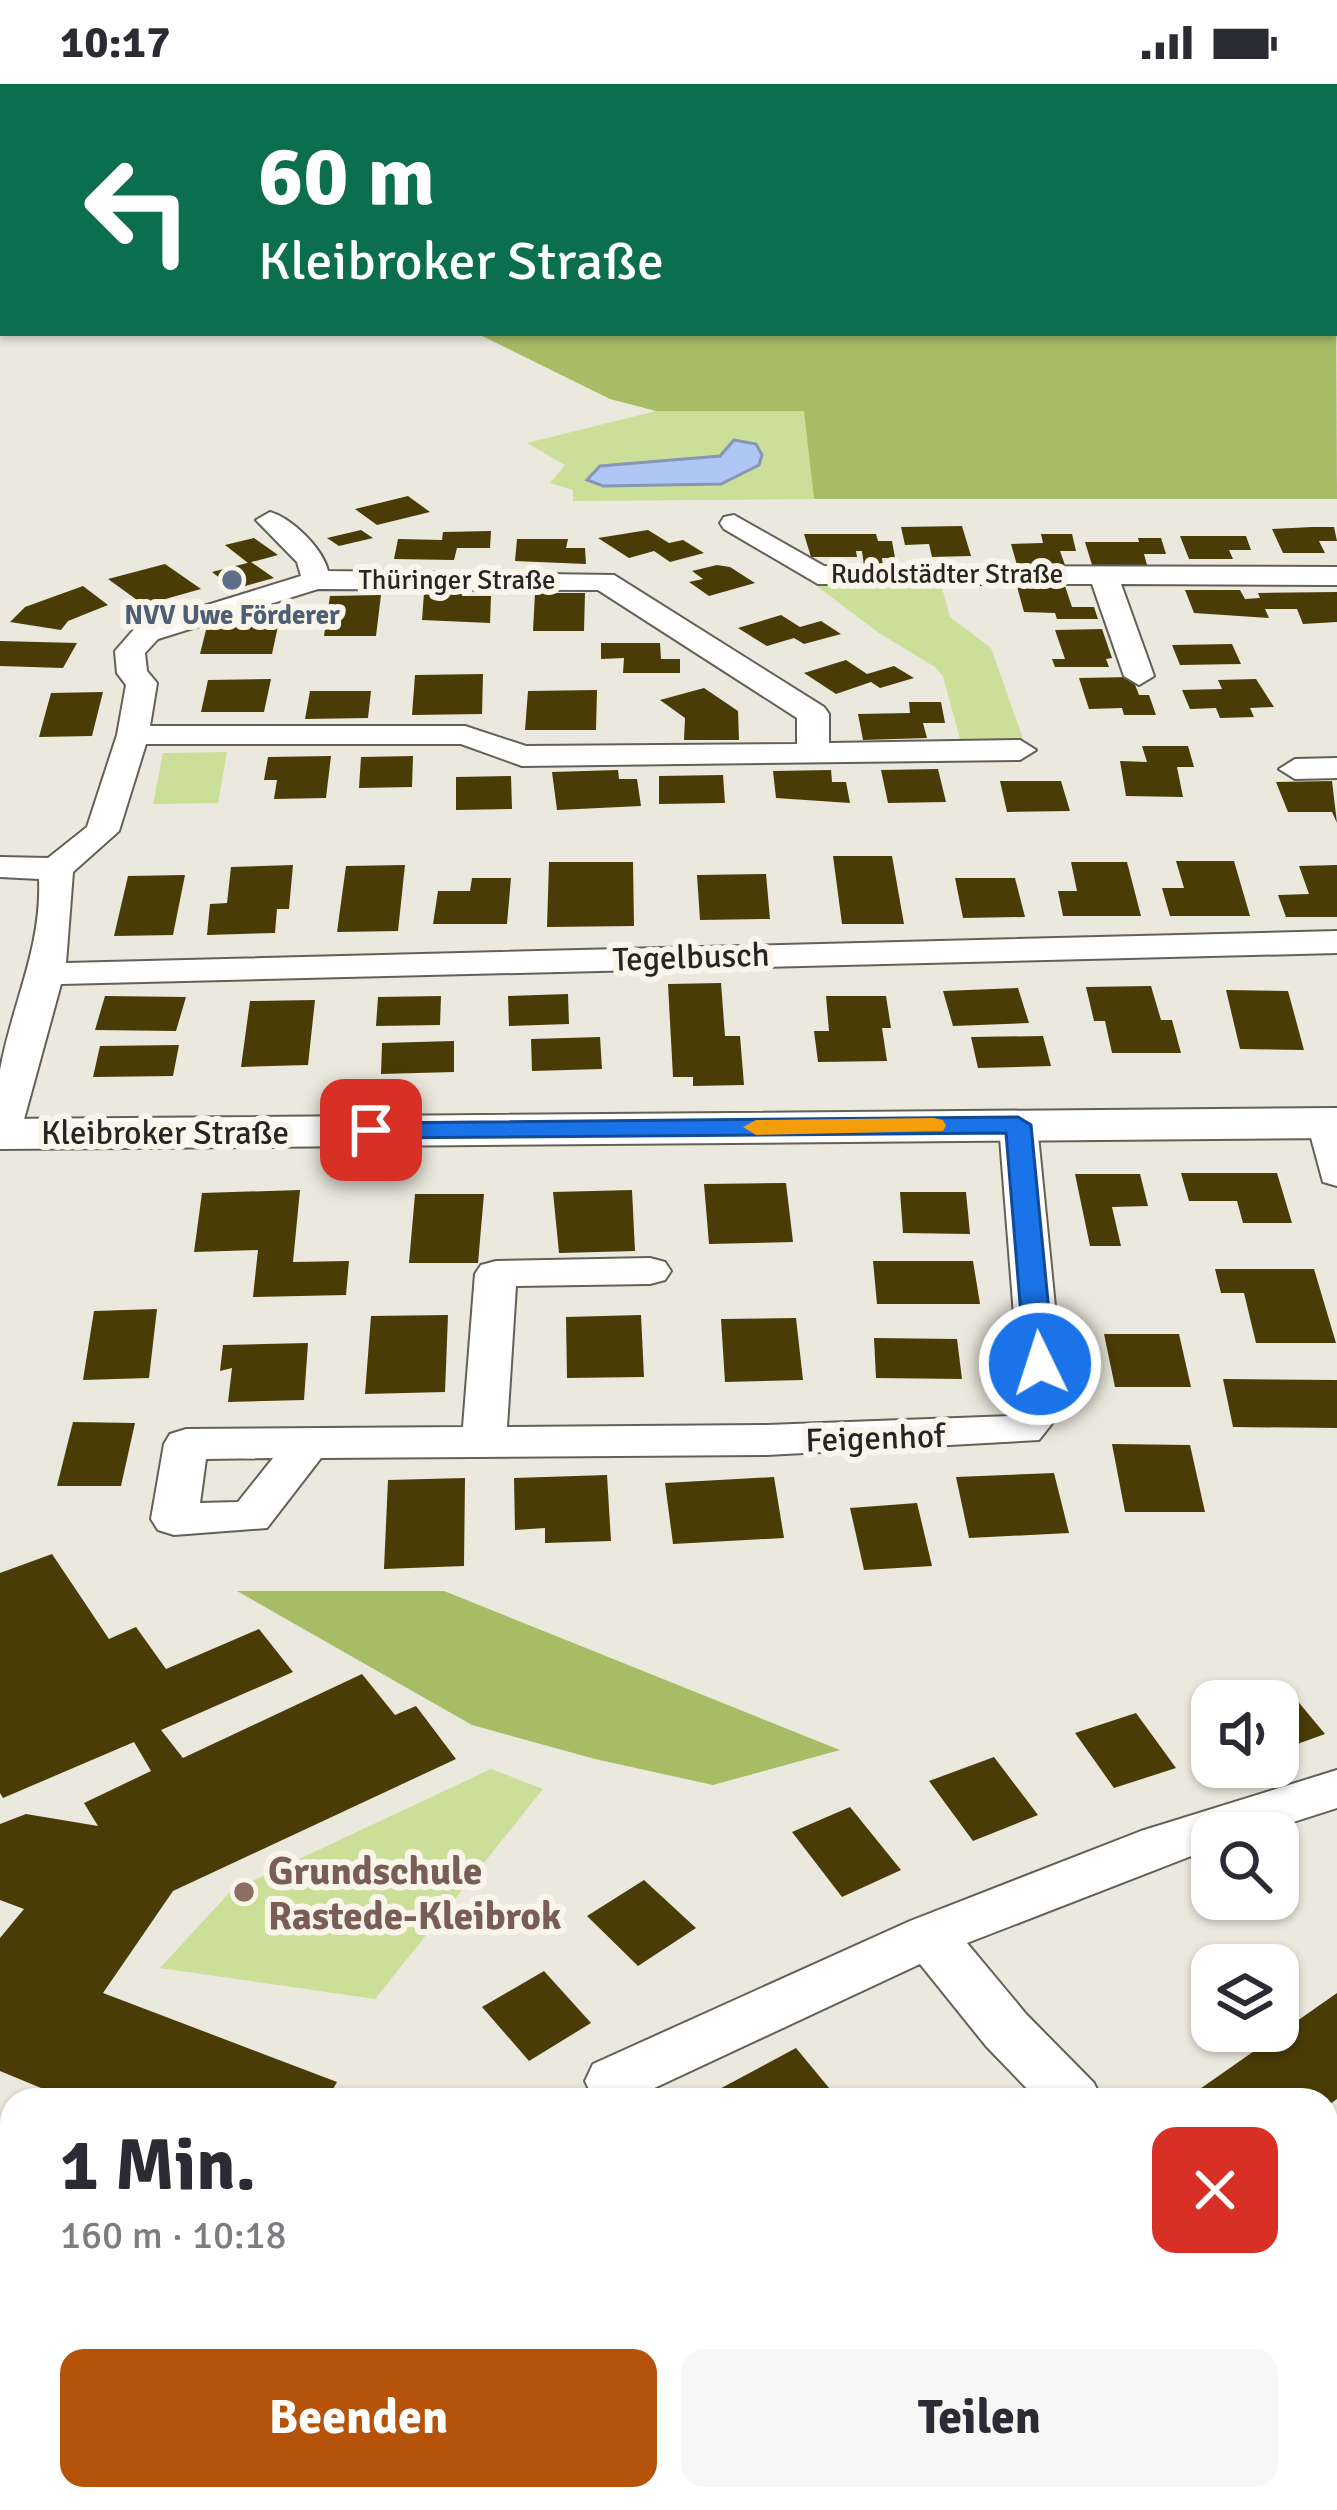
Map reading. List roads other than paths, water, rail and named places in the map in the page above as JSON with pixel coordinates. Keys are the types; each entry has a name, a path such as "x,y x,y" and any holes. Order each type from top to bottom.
{"street":[{"path":"270,520 311,559 316,580"},
{"name":"Rudolstädter Straße","path":"734,523 818,575 1337,576"},
{"name":"Rudolstädter Straße","path":"1103,574 1139,676"},
{"name":"Thüringer Straße","path":"56,869 102,832 133,735 142,683 132,673 130,651 136,640 161,626 316,580 604,581 812,714 813,752"},
{"path":"133,735 466,735 523,756 1020,750"},
{"path":"1294,769 1337,768"},
{"path":"0,867 56,869 60,894 44,974 0,1134"},
{"name":"Tegelbusch","path":"44,974 1337,942"},
{"path":"1332,1123 1337,1174"},
{"name":"Kleibroker Straße","path":"0,1134 1332,1123"},
{"name":"Feigenhof","path":"307,1445 1023,1430 1043,1407 1018,1125"},
{"path":"484,1443 496,1274 650,1271"},
{"path":"613,2080 929,1936 1159,1845 1337,1789"},
{"path":"929,1936 1006,2030 1062,2088"}],"water":[{"path":"734,440 756,444 762,455 759,465 721,484 603,486 587,480 600,466 720,456"}],"place":[{"name":"NVV Uwe Förderer","path":"232,580"},
{"name":"Grundschule Rastede-Kleibrok","path":"244,1892"}]}
